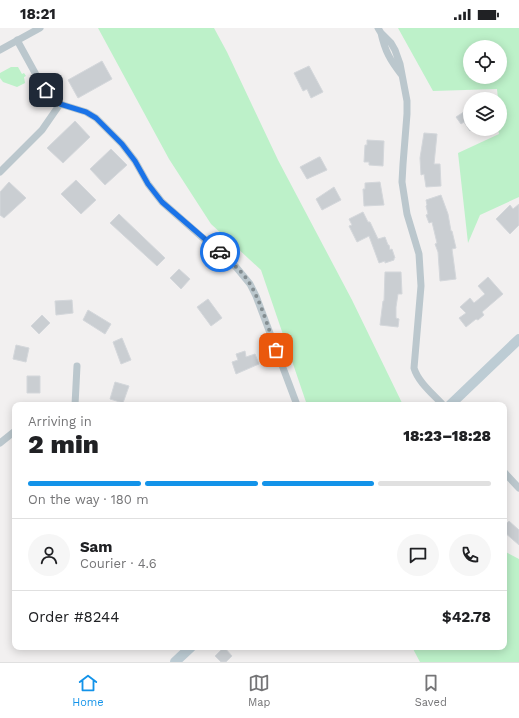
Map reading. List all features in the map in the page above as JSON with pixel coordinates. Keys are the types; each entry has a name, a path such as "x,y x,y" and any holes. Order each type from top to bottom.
{"street":[{"path":"0,50 40,28"},
{"path":"380,31 395,50 407,101 403,189 419,254 421,269 414,368 415,374 440,402"},
{"path":"17,40 40,82 53,98 60,104 86,112 96,118 122,144 135,161 148,184 162,202 236,267 245,277 256,296 296,402"},
{"path":"0,172 42,130 60,104"},
{"path":"453,402 519,339"},
{"path":"75,402 77,366"},
{"path":"0,443 12,433"},
{"path":"507,475 519,488"},
{"path":"175,662 188,650"}],"green space":[{"path":"98,28 214,28 227,52 278,160 352,300 402,402 306,402 261,270 211,224 169,159"},
{"path":"398,28 519,28 519,197 480,215 468,243 458,153 495,136 507,136 507,92 497,92 497,89 433,91"},
{"path":"11,67 18,67 22,74 24,73 26,76 24,77 25,83 17,87 3,82 0,78 0,73"},
{"path":"507,553 519,559 519,662 420,662 414,650 507,650"}],"building":[{"path":"102,61 112,79 78,98 68,80"},
{"path":"309,66 323,92 311,98 307,89 303,91 294,73"},
{"path":"463,112 463,123 461,124 456,117"},
{"path":"75,121 90,137 63,163 47,148"},
{"path":"424,133 437,134 434,164 440,164 441,186 426,187 424,174 421,175 420,158"},
{"path":"367,140 384,141 383,166 369,165 369,162 364,162 365,145 367,145"},
{"path":"111,149 127,165 105,185 90,169"},
{"path":"319,157 327,170 307,179 300,167"},
{"path":"76,180 96,200 81,214 61,194"},
{"path":"9,182 26,198 4,218 0,215 0,192"},
{"path":"380,182 384,205 364,206 363,189 365,189 365,183"},
{"path":"334,187 341,200 322,210 316,199"},
{"path":"441,195 448,214 456,248 452,249 456,279 440,281 438,252 435,244 437,243 432,222 429,223 426,215 428,214 426,200"},
{"path":"519,204 519,225 510,234 496,219 510,205 513,209"},
{"path":"363,212 368,222 370,222 378,239 385,237 390,250 392,249 395,258 394,260 379,263 369,236 357,242 349,226 352,225 349,219"},
{"path":"119,214 165,258 157,266 110,223"},
{"path":"179,269 190,279 181,289 170,278"},
{"path":"385,272 401,272 402,294 398,294 396,307 396,318 399,319 398,327 380,325 384,301"},
{"path":"488,277 503,294 482,312 484,315 466,327 459,318 466,313 460,307 470,298 474,303 485,294 478,286"},
{"path":"208,299 222,318 211,326 197,307"},
{"path":"72,300 73,313 56,315 55,301"},
{"path":"88,310 111,324 105,334 83,320"},
{"path":"42,315 50,323 39,334 31,326"},
{"path":"122,338 131,360 121,364 113,342"},
{"path":"16,345 29,348 26,362 13,359"},
{"path":"245,351 246,357 255,354 259,364 236,374 232,362 238,360 236,354"},
{"path":"27,376 40,376 40,393 27,393"},
{"path":"115,382 129,386 123,402 110,399"},
{"path":"509,521 519,530 519,545 507,535 507,523"},
{"path":"221,650 227,650 232,656 226,662 221,662 215,656"}],"way so far":[{"path":"220,252 236,267 250,284 276,350"}],"route":[{"path":"46,90 60,104 86,112 96,118 109,130 135,161 148,184 162,202 220,252"}]}
